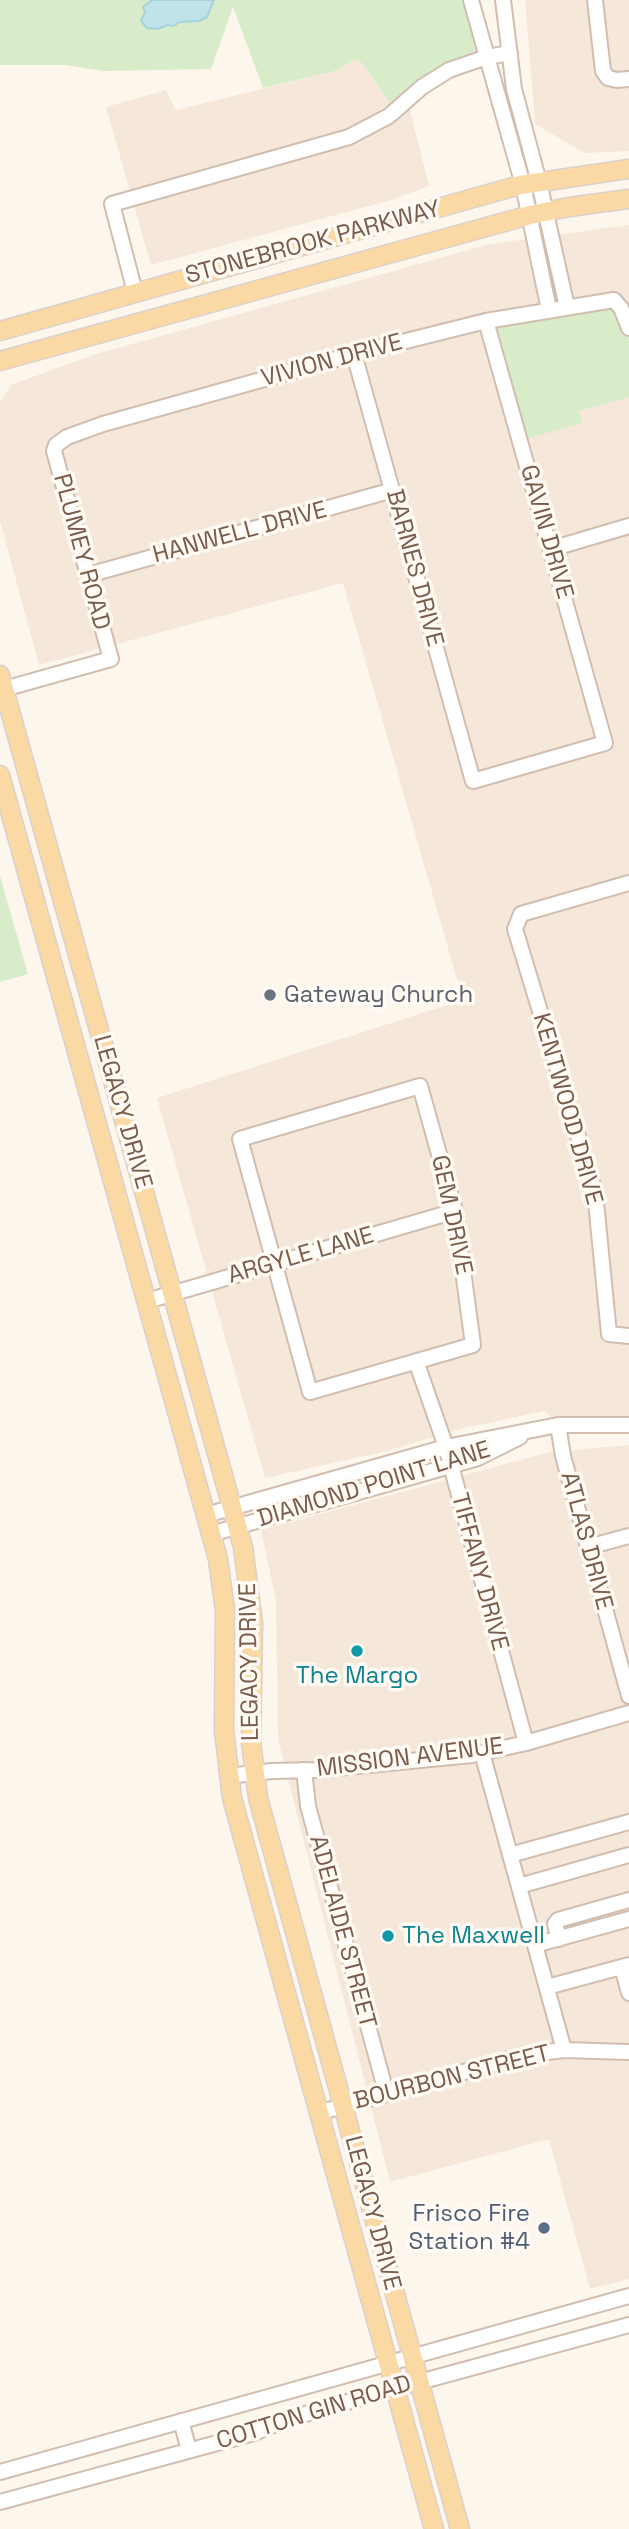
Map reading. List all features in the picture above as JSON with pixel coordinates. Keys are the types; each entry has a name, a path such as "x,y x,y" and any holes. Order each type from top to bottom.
{"main road":[{"name":"STONEBROOK PARKWAY","path":"0,331 531,183 629,169"},
{"name":"STONEBROOK PARKWAY","path":"0,360 538,213 629,200"},
{"path":"135,292 143,322"},
{"name":"LEGACY DRIVE","path":"1,684 237,1527 247,1572 253,1623 251,1731 254,1773 262,1817 460,2529"},
{"name":"LEGACY DRIVE","path":"0,775 218,1559 225,1610 224,1731 228,1776 238,1822 434,2529"},
{"path":"57,974 82,967"}],"street":[{"path":"471,0 487,57 531,183"},
{"path":"503,0 514,89 531,183 567,307"},
{"path":"595,0 603,71 608,78 629,79"},
{"path":"135,292 111,204 356,135 389,116 438,76 458,66 510,53"},
{"path":"538,213 549,310"},
{"name":"VIVION DRIVE","path":"56,445 67,437 103,424 354,354 486,321 614,300 621,308 629,328"},
{"name":"GAVIN DRIVE","path":"486,321 605,743"},
{"name":"BARNES DRIVE","path":"354,354 473,781 605,743"},
{"name":"PLUMEY ROAD","path":"1,684 111,659 54,451 56,445"},
{"name":"HANWELL DRIVE","path":"88,575 393,491"},
{"path":"551,549 629,526"},
{"name":"KENTWOOD DRIVE","path":"629,883 521,914 515,929 595,1192 608,1334 629,1336"},
{"name":"GEM DRIVE","path":"275,1263 240,1139 420,1086 455,1211 473,1345 416,1361"},
{"name":"ARGYLE LANE","path":"147,1301 455,1211"},
{"path":"275,1263 310,1392 416,1361"},
{"name":"TIFFANY DRIVE","path":"416,1361 446,1447 526,1743"},
{"name":"DIAMOND POINT LANE","path":"206,1515 446,1447 558,1425 629,1425"},
{"name":"ATLAS DRIVE","path":"558,1425 563,1456 629,1696"},
{"name":"DIAMOND POINT LANE","path":"211,1534 478,1458 534,1429"},
{"path":"588,1547 629,1536"},
{"name":"MISSION AVENUE","path":"228,1776 482,1753 629,1713"},
{"path":"482,1753 564,2050"},
{"name":"ADELAIDE STREET","path":"304,1770 308,1806 386,2092"},
{"path":"510,1855 629,1822"},
{"path":"519,1886 629,1855"},
{"path":"559,1938 555,1924 558,1920 629,1900"},
{"path":"535,1945 629,1919"},
{"path":"547,1987 625,1966 629,1993"},
{"name":"BOURBON STREET","path":"318,2113 524,2055 564,2050 629,2052"},
{"name":"COTTON GIN ROAD","path":"0,2472 629,2296"},
{"path":"573,2312 581,2337"},
{"name":"COTTON GIN ROAD","path":"0,2502 254,2432 288,2419 418,2382 629,2325"},
{"path":"512,2328 520,2355"},
{"path":"181,2421 189,2450"}],"shaded area":[{"path":"525,0 629,0 629,151 585,153 535,124"},
{"path":"358,58 393,107 406,95 429,186 391,200 151,265 106,107 166,90 176,110 332,72"},
{"path":"629,225 629,1425 558,1425 545,1411 464,1428 387,1451 265,1478 157,1098 463,1000 343,583 39,665 0,521 0,402 11,385 93,355 490,244"},
{"path":"629,1445 629,2279 590,2289 549,2139 390,2182 278,1739 276,1600 261,1530 550,1452"}],"green space":[{"path":"0,0 466,0 480,48 476,55 393,107 358,58 332,72 263,88 233,7 211,69 104,71 66,65 0,65"},
{"path":"611,307 621,319 629,341 629,397 579,411 582,423 526,439 496,330 501,325"},
{"path":"0,876 28,974 0,982"}],"water":[{"path":"152,0 214,0 207,17 157,29 147,28 141,21 145,12 143,7"}],"place":[{"name":"Gateway Church","path":"270,995"},
{"name":"The Margo","path":"357,1651"},
{"name":"The Maxwell","path":"388,1936"},
{"name":"Frisco Fire Station #4","path":"544,2228"}]}
